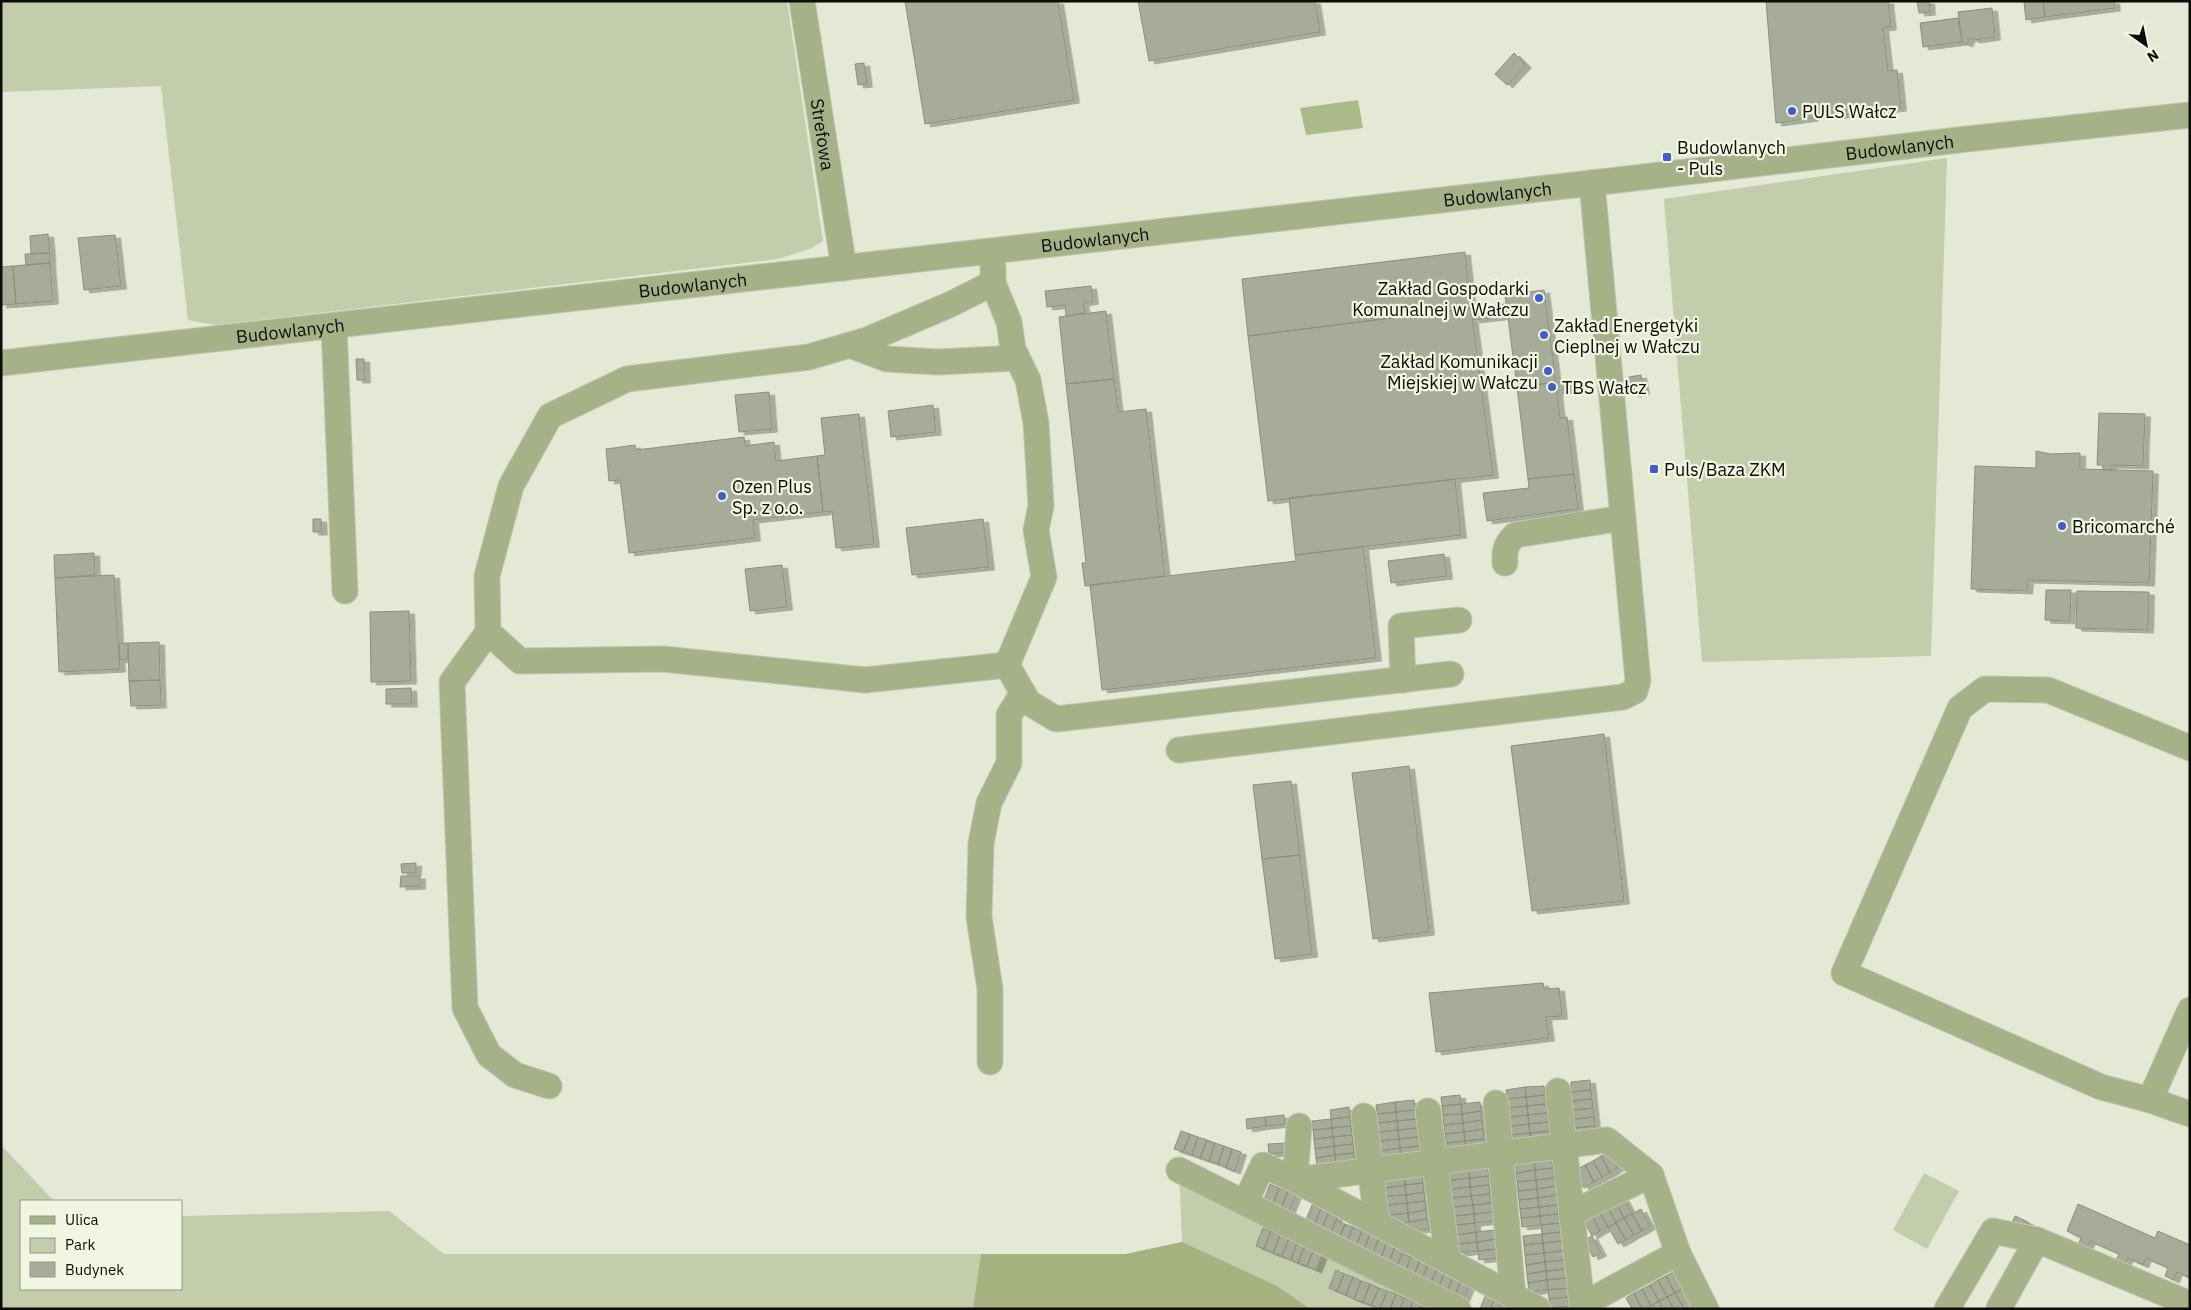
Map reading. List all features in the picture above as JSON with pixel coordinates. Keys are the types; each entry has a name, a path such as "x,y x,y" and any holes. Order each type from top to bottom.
{"street":[{"name":"Strefowa","path":"802,1 844,268"},
{"name":"Budowlanych","path":"1,364 2190,115"},
{"path":"1179,750 1623,697 1635,691 1638,681 1592,183"},
{"path":"992,252 994,283 1009,322 1013,349 1028,380 1036,423 1042,506 1036,530 1044,577 1006,665"},
{"path":"549,1086 515,1075 489,1054 465,1008 452,682 488,632 487,576 511,486 550,416 627,378 809,357 867,340 949,305 994,283"},
{"path":"334,326 345,591"},
{"path":"850,345 887,359 938,362 1017,358"},
{"path":"1505,563 1504,552 1508,542 1515,535 1623,518"},
{"path":"1403,680 1401,626 1460,620"},
{"path":"488,632 520,661 663,659 866,680 1006,665"},
{"path":"1006,665 1028,702 1056,719 1451,674"},
{"path":"2190,748 2048,690 1985,689 1960,708 1844,973 2101,1087 2150,1100 2190,1114"},
{"path":"990,1062 990,988 979,917 981,843 989,803 1009,763 1009,715 1023,693"},
{"path":"2150,1100 2190,1010"},
{"path":"1558,1091 1572,1213 1594,1304 1678,1253"},
{"path":"1496,1103 1513,1296"},
{"path":"1428,1110 1448,1262"},
{"path":"1364,1116 1377,1224"},
{"path":"1295,1180 1299,1126"},
{"path":"1295,1180 1607,1140 1651,1175 1678,1253 1706,1309"},
{"path":"1245,1203 1263,1165 1295,1180 1538,1309"},
{"path":"1179,1170 1458,1309"},
{"path":"1572,1213 1651,1175"},
{"path":"1948,1309 1993,1231 2037,1240 2181,1304"},
{"path":"2001,1309 1999,1308 2037,1240"},
{"path":"1469,1309 1479,1278"}],"green space":[{"path":"1,1 787,1 823,241 810,249 778,259 215,325 188,320 161,86 1,92"},
{"path":"1947,158 1931,656 1702,662 1664,199"},
{"path":"1,1145 53,1200 20,1200 20,1290 182,1290 182,1216 389,1211 444,1254 1126,1254 1182,1242 1179,1170 1458,1309 1,1309"},
{"path":"1924,1173 1959,1191 1927,1249 1893,1230"}],"shaded area":[{"path":"1358,100 1363,128 1306,135 1300,108"},
{"path":"1182,1242 1277,1286 1310,1309 973,1309 981,1254 1126,1254"}],"building":[{"path":"905,1 1058,1 1074,100 925,124"},
{"path":"1138,1 1315,1 1320,32 1149,61"},
{"path":"1766,1 1888,1 1891,27 1883,28 1888,71 1897,70 1901,108 1824,117 1823,115 1812,116 1813,118 1776,123"},
{"path":"1917,1 1929,1 1930,12 1919,13"},
{"path":"2043,1 2045,17 2026,20 2024,2"},
{"path":"2043,1 2114,1 2115,8 2045,17"},
{"path":"1992,8 1995,37 1975,40 1970,38 1967,44 1962,42 1958,12"},
{"path":"1958,18 1962,42 1923,47 1920,23"},
{"path":"1514,53 1526,65 1507,85 1495,74"},
{"path":"864,63 867,84 858,85 855,64"},
{"path":"48,234 50,253 31,254 30,236"},
{"path":"115,235 121,286 84,290 78,238"},
{"path":"1465,252 1471,308 1248,336 1242,279"},
{"path":"50,253 50,263 26,265 25,254"},
{"path":"50,263 53,301 16,304 13,266"},
{"path":"13,266 16,304 1,305 1,267"},
{"path":"1091,286 1093,301 1083,303 1085,313 1066,316 1065,305 1047,307 1045,291"},
{"path":"1544,290 1556,382 1517,387 1505,295"},
{"path":"1506,304 1508,316 1474,320 1473,308"},
{"path":"1471,308 1493,475 1268,501 1248,336"},
{"path":"1106,311 1114,379 1066,384 1059,317"},
{"path":"356,359 364,359 365,380 357,380"},
{"path":"1641,375 1644,391 1633,394 1629,377"},
{"path":"1114,379 1118,412 1146,409 1165,576 1085,586 1082,563 1086,563 1066,384"},
{"path":"1570,381 1571,390 1557,391 1560,418 1567,417 1574,474 1528,479 1517,387"},
{"path":"769,392 772,429 739,432 735,395"},
{"path":"933,405 936,432 891,437 888,411"},
{"path":"2099,413 2145,414 2143,466 2112,465 2112,470 2103,470 2103,465 2097,465"},
{"path":"859,414 874,544 836,548 832,511 823,512 817,456 825,455 821,418"},
{"name":"Ozen Plus Sp. z o.o.","path":"744,437 745,446 774,442 776,461 817,456 823,512 753,520 755,538 629,553 620,480 609,481 606,449 635,445 636,450"},
{"name":"Bricomarché","path":"2036,451 2051,454 2080,453 2080,469 2153,471 2149,583 2028,580 2027,591 1971,589 1975,466 2036,468"},
{"path":"1574,474 1578,509 1487,521 1483,493 1529,488 1528,479"},
{"path":"1455,479 1461,535 1295,555 1289,498"},
{"path":"313,519 321,519 322,532 313,532"},
{"path":"983,519 989,567 912,575 906,528"},
{"path":"1363,547 1376,658 1102,690 1090,585 1296,561 1295,555"},
{"path":"94,553 95,575 55,578 54,555"},
{"path":"1444,554 1447,576 1391,583 1388,561"},
{"path":"782,565 787,607 750,611 745,569"},
{"path":"114,575 120,669 59,672 55,578"},
{"path":"2046,590 2071,590 2070,621 2045,620"},
{"path":"2077,591 2149,592 2148,630 2076,628"},
{"path":"409,611 411,681 371,682 370,612"},
{"path":"159,642 160,680 129,681 128,643"},
{"path":"128,643 128,659 120,660 119,644"},
{"path":"160,680 161,705 131,706 129,681"},
{"path":"411,688 412,704 386,704 386,689"},
{"path":"1604,734 1624,901 1532,911 1511,746"},
{"path":"1409,766 1429,932 1373,939 1352,773"},
{"path":"1291,781 1300,855 1262,859 1253,785"},
{"path":"1300,855 1312,954 1275,959 1262,859"},
{"path":"416,863 416,873 402,873 401,864"},
{"path":"401,876 420,876 420,886 400,887"},
{"path":"1543,983 1544,989 1559,988 1562,1016 1546,1017 1549,1038 1436,1052 1429,993"},
{"path":"1590,1080 1591,1090 1571,1092 1571,1082"},
{"path":"1544,1086 1545,1095 1526,1097 1525,1087"},
{"path":"1525,1087 1526,1097 1507,1099 1506,1090"},
{"path":"1591,1090 1592,1099 1572,1101 1571,1092"},
{"path":"1460,1095 1461,1104 1442,1106 1441,1097"},
{"path":"1545,1095 1546,1104 1527,1106 1526,1097"},
{"path":"1526,1097 1527,1106 1508,1108 1507,1099"},
{"path":"1592,1099 1593,1108 1573,1110 1572,1101"},
{"path":"1414,1100 1415,1110 1396,1112 1395,1102"},
{"path":"1395,1102 1396,1112 1377,1114 1376,1105"},
{"path":"1480,1102 1481,1111 1462,1114 1461,1104"},
{"path":"1461,1104 1462,1114 1443,1115 1442,1106"},
{"path":"1546,1104 1547,1113 1528,1115 1527,1106"},
{"path":"1527,1106 1528,1115 1509,1117 1508,1108"},
{"path":"1349,1107 1350,1117 1331,1119 1330,1110"},
{"path":"1593,1108 1594,1117 1575,1119 1573,1110"},
{"path":"1415,1110 1416,1119 1397,1121 1396,1112"},
{"path":"1481,1111 1482,1120 1463,1123 1462,1114"},
{"path":"1396,1112 1397,1121 1378,1123 1377,1114"},
{"path":"1547,1113 1548,1122 1529,1124 1528,1115"},
{"path":"1462,1114 1463,1123 1444,1125 1443,1115"},
{"path":"1284,1115 1285,1124 1266,1126 1265,1117"},
{"path":"1528,1115 1529,1124 1510,1126 1509,1117"},
{"path":"1265,1117 1266,1126 1247,1129 1246,1119"},
{"path":"1350,1117 1351,1126 1332,1128 1331,1119"},
{"path":"1594,1117 1595,1126 1575,1128 1575,1119"},
{"path":"1331,1119 1332,1128 1313,1130 1312,1121"},
{"path":"1416,1119 1417,1128 1398,1130 1397,1121"},
{"path":"1482,1120 1483,1129 1464,1132 1463,1123"},
{"path":"1397,1121 1398,1130 1379,1132 1378,1123"},
{"path":"1548,1122 1549,1131 1530,1133 1529,1124"},
{"path":"1463,1123 1464,1132 1445,1134 1444,1125"},
{"path":"1529,1124 1530,1133 1511,1135 1510,1126"},
{"path":"1351,1126 1352,1135 1333,1137 1332,1128"},
{"path":"1595,1126 1596,1135 1577,1137 1575,1128"},
{"path":"1332,1128 1333,1137 1314,1139 1313,1130"},
{"path":"1417,1128 1418,1137 1399,1139 1398,1130"},
{"path":"1483,1129 1484,1139 1465,1141 1464,1132"},
{"path":"1398,1130 1399,1139 1380,1141 1379,1132"},
{"path":"1181,1131 1190,1134 1183,1152 1174,1149"},
{"path":"1549,1131 1550,1141 1531,1143 1530,1133"},
{"path":"1464,1132 1465,1141 1446,1143 1445,1134"},
{"path":"1530,1133 1531,1143 1513,1145 1511,1135"},
{"path":"1190,1134 1198,1137 1192,1155 1183,1152"},
{"path":"1352,1135 1353,1144 1334,1146 1333,1137"},
{"path":"1198,1137 1207,1140 1200,1158 1192,1155"},
{"path":"1333,1137 1334,1146 1315,1149 1314,1139"},
{"path":"1418,1137 1419,1146 1400,1148 1399,1139"},
{"path":"1399,1139 1400,1148 1381,1151 1380,1141"},
{"path":"1484,1139 1485,1148 1466,1150 1465,1141"},
{"path":"1207,1140 1215,1143 1209,1161 1200,1158"},
{"path":"1465,1141 1466,1150 1448,1152 1446,1143"},
{"path":"1215,1143 1224,1146 1218,1164 1209,1161"},
{"path":"1287,1143 1288,1152 1269,1154 1268,1144"},
{"path":"1353,1144 1354,1153 1335,1155 1334,1146"},
{"path":"1224,1146 1232,1149 1226,1168 1218,1164"},
{"path":"1334,1146 1335,1155 1316,1158 1315,1149"},
{"path":"1419,1146 1420,1155 1401,1157 1400,1148"},
{"path":"1400,1148 1401,1157 1382,1160 1381,1151"},
{"path":"1232,1149 1241,1152 1235,1171 1226,1168"},
{"path":"1609,1152 1618,1168 1610,1173 1601,1156"},
{"path":"1354,1153 1355,1163 1336,1165 1335,1155"},
{"path":"1335,1155 1336,1165 1317,1167 1316,1158"},
{"path":"1601,1156 1610,1173 1602,1177 1593,1161"},
{"path":"1552,1159 1553,1168 1535,1170 1534,1161"},
{"path":"1534,1161 1535,1170 1516,1173 1515,1163"},
{"path":"1593,1161 1602,1177 1594,1182 1585,1165"},
{"path":"1585,1165 1594,1182 1584,1188 1574,1171"},
{"path":"1487,1166 1489,1176 1470,1178 1468,1168"},
{"path":"1468,1168 1470,1178 1451,1180 1449,1170"},
{"path":"1553,1168 1554,1178 1536,1180 1535,1170"},
{"path":"1535,1170 1536,1180 1517,1182 1516,1173"},
{"path":"1422,1174 1423,1183 1405,1185 1404,1175"},
{"path":"1404,1175 1405,1185 1386,1188 1384,1178"},
{"path":"1489,1176 1489,1185 1470,1187 1470,1178"},
{"path":"1470,1178 1470,1187 1452,1189 1451,1180"},
{"path":"1554,1178 1556,1186 1537,1189 1536,1180"},
{"path":"1536,1180 1537,1189 1518,1191 1517,1182"},
{"path":"1423,1183 1424,1192 1406,1195 1405,1185"},
{"path":"1270,1184 1279,1188 1272,1206 1263,1202"},
{"path":"1405,1185 1406,1195 1387,1196 1386,1188"},
{"path":"1489,1185 1490,1194 1471,1196 1470,1187"},
{"path":"1556,1186 1557,1195 1538,1198 1537,1189"},
{"path":"1470,1187 1471,1196 1453,1198 1452,1189"},
{"path":"1279,1188 1288,1191 1281,1209 1272,1206"},
{"path":"1537,1189 1538,1198 1519,1200 1518,1191"},
{"path":"1288,1191 1296,1195 1289,1212 1281,1209"},
{"path":"1424,1192 1425,1201 1407,1203 1406,1195"},
{"path":"1490,1194 1491,1203 1473,1205 1471,1196"},
{"path":"1406,1195 1407,1203 1388,1205 1387,1196"},
{"path":"1557,1195 1558,1205 1539,1207 1538,1198"},
{"path":"1471,1196 1473,1205 1454,1207 1453,1198"},
{"path":"1623,1197 1632,1214 1624,1218 1615,1201"},
{"path":"1538,1198 1539,1207 1520,1209 1519,1200"},
{"path":"1425,1201 1426,1210 1408,1213 1407,1203"},
{"path":"1615,1201 1624,1218 1616,1223 1607,1206"},
{"path":"1407,1203 1408,1213 1389,1215 1388,1205"},
{"path":"1491,1203 1493,1212 1474,1214 1473,1205"},
{"path":"2078,1204 2155,1238 2158,1231 2190,1245 2190,1278 2177,1272 2174,1280 2165,1276 2168,1268 2146,1258 2143,1265 2128,1258 2124,1266 2115,1262 2119,1254 2090,1241 2086,1249 2078,1245 2081,1238 2067,1231"},
{"path":"1312,1205 1321,1208 1314,1226 1305,1222"},
{"path":"1473,1205 1474,1214 1455,1216 1454,1207"},
{"path":"1558,1205 1558,1214 1540,1216 1539,1207"},
{"path":"1607,1206 1616,1223 1608,1227 1599,1210"},
{"path":"1539,1207 1540,1216 1521,1218 1520,1209"},
{"path":"1321,1208 1329,1211 1322,1229 1314,1226"},
{"path":"1641,1209 1650,1226 1642,1231 1632,1214"},
{"path":"1426,1210 1427,1219 1409,1222 1408,1213"},
{"path":"1599,1210 1608,1227 1600,1231 1591,1214"},
{"path":"1329,1211 1338,1215 1331,1232 1322,1229"},
{"path":"1493,1212 1494,1221 1475,1223 1474,1214"},
{"path":"1408,1213 1409,1222 1390,1224 1389,1215"},
{"path":"1474,1214 1475,1223 1456,1225 1455,1216"},
{"path":"1558,1214 1560,1223 1541,1225 1540,1216"},
{"path":"1591,1214 1600,1231 1592,1236 1583,1219"},
{"path":"1632,1214 1642,1231 1634,1235 1624,1218"},
{"path":"1540,1216 1541,1225 1522,1227 1521,1218"},
{"path":"2015,1216 2028,1222 2024,1230 2011,1225"},
{"path":"1624,1218 1634,1235 1626,1240 1616,1223"},
{"path":"1427,1219 1429,1229 1410,1231 1409,1222"},
{"path":"1336,1220 1345,1224 1338,1241 1329,1238"},
{"path":"1475,1223 1476,1232 1457,1235 1456,1225"},
{"path":"1560,1223 1561,1232 1542,1234 1541,1225"},
{"path":"1616,1223 1626,1240 1618,1244 1608,1227"},
{"path":"1345,1224 1353,1227 1346,1245 1338,1241"},
{"path":"1353,1227 1362,1231 1355,1249 1346,1245"},
{"path":"1263,1228 1271,1231 1264,1249 1256,1246"},
{"path":"1495,1230 1496,1239 1477,1242 1476,1232"},
{"path":"1271,1231 1280,1235 1273,1253 1264,1249"},
{"path":"1362,1231 1370,1234 1363,1252 1355,1249"},
{"path":"1476,1232 1477,1242 1458,1244 1457,1235"},
{"path":"1561,1232 1562,1241 1543,1243 1542,1234"},
{"path":"1370,1234 1379,1238 1372,1256 1363,1252"},
{"path":"1542,1234 1543,1243 1524,1245 1523,1236"},
{"path":"1280,1235 1289,1238 1282,1256 1273,1253"},
{"path":"1592,1236 1601,1253 1593,1257 1584,1240"},
{"path":"1289,1238 1297,1242 1291,1260 1282,1256"},
{"path":"1379,1238 1387,1241 1381,1259 1372,1256"},
{"path":"1496,1239 1497,1249 1478,1251 1477,1242"},
{"path":"1387,1241 1396,1244 1389,1262 1381,1259"},
{"path":"1562,1241 1563,1251 1544,1253 1543,1243"},
{"path":"1297,1242 1305,1245 1298,1263 1291,1260"},
{"path":"1477,1242 1478,1251 1459,1253 1458,1244"},
{"path":"1543,1243 1544,1253 1525,1255 1524,1245"},
{"path":"1396,1244 1404,1248 1397,1266 1389,1262"},
{"path":"1305,1245 1314,1249 1307,1266 1298,1263"},
{"path":"1314,1249 1323,1252 1316,1270 1307,1266"},
{"path":"1497,1249 1498,1258 1479,1260 1478,1251"},
{"path":"1563,1251 1564,1260 1545,1262 1544,1253"},
{"path":"1544,1253 1545,1262 1526,1265 1525,1255"},
{"path":"1402,1254 1411,1257 1404,1275 1395,1271"},
{"path":"1411,1257 1420,1260 1413,1278 1404,1275"},
{"path":"1420,1260 1428,1264 1421,1282 1413,1278"},
{"path":"1564,1260 1565,1269 1546,1271 1545,1262"},
{"path":"1545,1262 1546,1271 1527,1274 1526,1265"},
{"path":"1428,1264 1437,1268 1430,1285 1421,1282"},
{"path":"1437,1268 1445,1271 1438,1289 1430,1285"},
{"path":"1565,1269 1566,1278 1547,1280 1546,1271"},
{"path":"1336,1270 1344,1274 1337,1291 1329,1288"},
{"path":"1445,1271 1454,1274 1447,1292 1438,1289"},
{"path":"1546,1271 1547,1280 1528,1283 1527,1274"},
{"path":"1675,1271 1684,1288 1675,1293 1666,1276"},
{"path":"1344,1274 1353,1277 1346,1295 1337,1291"},
{"path":"1454,1274 1462,1278 1455,1295 1447,1292"},
{"path":"1666,1276 1675,1293 1667,1297 1658,1280"},
{"path":"1353,1277 1361,1281 1354,1299 1346,1295"},
{"path":"1462,1278 1471,1281 1464,1299 1455,1295"},
{"path":"1566,1278 1567,1288 1548,1290 1547,1280"},
{"path":"1547,1280 1548,1290 1529,1292 1528,1283"},
{"path":"1658,1280 1667,1297 1659,1301 1650,1285"},
{"path":"1361,1281 1370,1284 1363,1302 1354,1299"},
{"path":"1370,1284 1379,1288 1371,1305 1363,1302"},
{"path":"1650,1285 1659,1301 1651,1306 1642,1289"},
{"path":"1379,1288 1387,1291 1380,1309 1371,1305"},
{"path":"1567,1288 1568,1297 1549,1299 1548,1290"},
{"path":"1684,1288 1693,1305 1685,1309 1675,1293"},
{"path":"1642,1289 1651,1306 1646,1309 1642,1309 1634,1293"},
{"path":"1387,1291 1396,1294 1390,1309 1380,1309"},
{"path":"1634,1293 1642,1309 1632,1309 1626,1298"},
{"path":"1675,1293 1684,1309 1674,1309 1667,1297"},
{"path":"1396,1294 1404,1298 1400,1309 1390,1309"},
{"path":"1486,1294 1495,1297 1490,1309 1480,1309"},
{"path":"1495,1297 1503,1301 1500,1309 1490,1309"},
{"path":"1568,1297 1569,1306 1550,1308 1549,1299"},
{"path":"1667,1297 1674,1309 1663,1309 1659,1301"},
{"path":"1404,1298 1413,1301 1410,1309 1400,1309"},
{"path":"1413,1301 1421,1305 1420,1309 1410,1309"},
{"path":"1659,1301 1663,1309 1653,1309 1651,1306"}],"place":[{"name":"PULS Wałcz","path":"1792,111"},
{"name":"Budowlanych - Puls","path":"1667,157"},
{"name":"Zakład Gospodarki Komunalnej w Wałczu","path":"1539,298"},
{"name":"Zakład Energetyki Cieplnej w Wałczu","path":"1544,335"},
{"name":"Zakład Komunikacji Miejskiej w Wałczu","path":"1548,371"},
{"name":"TBS Wałcz","path":"1552,387"},
{"name":"Puls/Baza ZKM","path":"1654,469"},
{"name":"Ozen Plus Sp. z o.o.","path":"722,496"},
{"name":"Bricomarché","path":"2062,526"}]}
